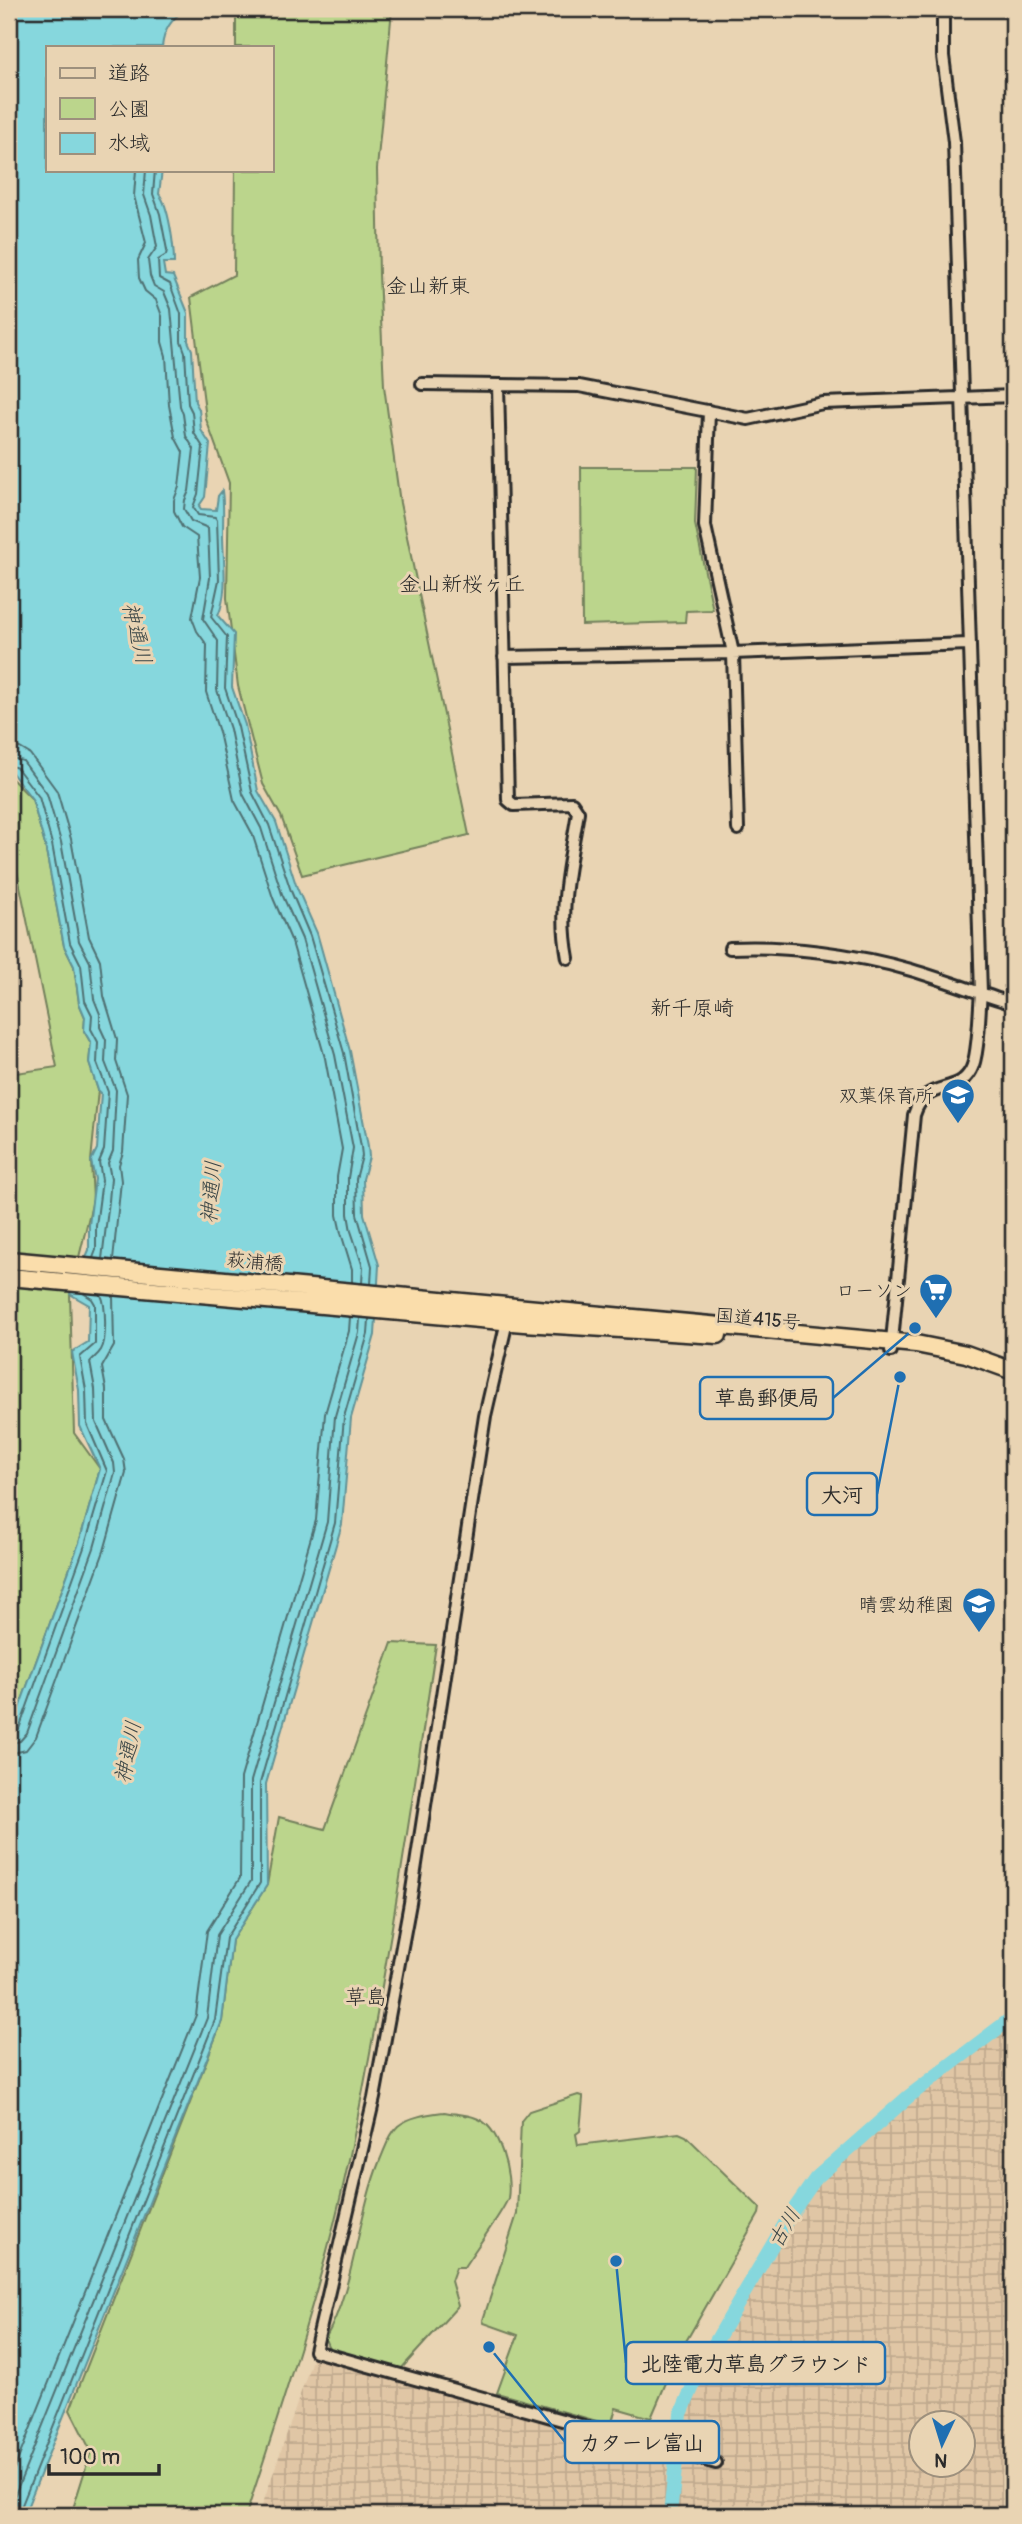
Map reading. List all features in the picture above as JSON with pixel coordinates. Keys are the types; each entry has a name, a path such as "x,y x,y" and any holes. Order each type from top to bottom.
{"highway":[{"name":"萩浦橋","path":"9,1260 500,1315"},
{"name":"萩浦橋","path":"9,1278 500,1315"},
{"name":"国道415号","path":"500,1315 524,1306 664,1325 966,1354 1013,1371"},
{"name":"国道415号","path":"500,1315 524,1323 664,1325"},
{"name":"国道415号","path":"891,1346 949,1359 1013,1380"}],"street":[{"path":"891,1346 914,1115 918,1102 928,1093 960,1082 972,1070 981,993 954,142 943,56 943,9"},
{"path":"422,384 579,386 748,419 823,402 1013,396"},
{"path":"498,385 508,800 514,805 572,803 578,812 564,894 563,931 568,958"},
{"path":"709,411 705,526 733,653 738,829"},
{"path":"504,657 733,653 968,644"},
{"path":"730,948 770,946 909,969 1013,1004"},
{"path":"500,1315 401,1955 374,2098 315,2351 716,2463"}],"shaded area":[{"path":"1013,2016 1013,2515 672,2515 690,2391 759,2268 816,2178 908,2097"},
{"path":"315,2351 674,2455 670,2515 259,2515"}],"green space":[{"path":"236,9 392,9 377,169 384,386 400,503 469,835 302,875 281,816 263,784 238,686 227,598 229,483 206,419 191,297 234,275 235,172 273,172 273,46 236,46"},
{"path":"581,467 697,467 695,524 713,610 686,611 685,622 582,625"},
{"path":"9,776 32,799 45,845 64,946 74,966 79,1003 85,1017 84,1031 91,1043 89,1063 98,1090 91,1161 93,1200 70,1294 74,1433 100,1469 79,1543 9,1736 9,1074 57,1067 9,832"},
{"path":"392,1643 436,1645 386,1964 340,2201 316,2292 246,2515 71,2515 91,2451 70,2410 222,2021 232,1940 267,1885 279,1817 325,1829"},
{"path":"578,2095 583,2098 580,2131 576,2134 578,2145 679,2133 686,2136 760,2208 677,2357 651,2418 616,2408 611,2425 497,2393 518,2335 484,2323 483,2320 517,2214 521,2121 529,2111"},
{"path":"444,2112 476,2118 492,2131 506,2165 509,2188 508,2198 501,2212 464,2267 456,2267 451,2281 458,2306 400,2370 330,2351 325,2339 343,2297 372,2182 388,2142 395,2129 408,2120"}],"water":[{"name":"神通川","path":"9,9 184,9 169,26 162,46 46,46 46,172 162,172 159,194 168,217 174,263 163,263 165,275 173,276 188,313 188,341 192,350 195,402 199,409 201,430 210,444 205,497 199,506 201,509 216,510 218,496 222,491 224,586 218,616 234,634 232,687 245,725 258,791 276,822 297,888 317,933 350,1051 368,1146 369,1157 363,1179 364,1214 379,1265 375,1335 351,1418 342,1524 266,1784 267,1885 232,1940 222,2021 24,2515 9,2515 9,1736 79,1543 100,1469 80,1426 79,1390 72,1352 88,1342 89,1305 70,1294 89,1250 89,1225 95,1179 91,1161 97,1149 101,1093 89,1063 91,1043 84,1031 85,1017 79,1003 74,966 64,946 45,845 32,799 9,769"}],"waterway":[{"name":"古川","path":"670,2515 681,2414 702,2365 790,2215 816,2178 908,2097 1013,2017"}],"place":[{"name":"双葉保育所","path":"958,1125"},
{"name":"ローソン","path":"936,1320"},
{"name":"草島郵便局","path":"915,1328"},
{"name":"大河","path":"900,1377"},
{"name":"晴雲幼稚園","path":"979,1634"},
{"name":"北陸電力草島グラウンド","path":"616,2261"},
{"name":"カターレ富山","path":"489,2347"}],"district":[{"name":"金山新東","path":"428,286"},
{"name":"金山新桜ヶ丘","path":"462,584"},
{"name":"新千原崎","path":"692,1008"},
{"name":"草島","path":"366,1997"}]}
